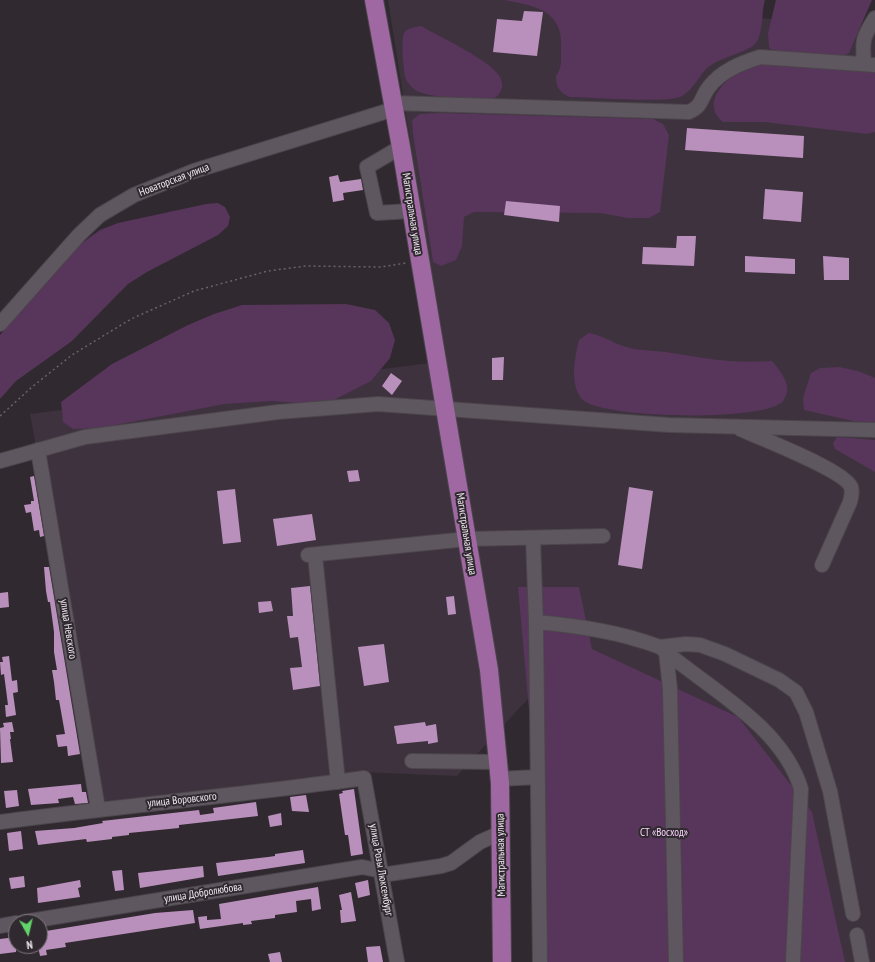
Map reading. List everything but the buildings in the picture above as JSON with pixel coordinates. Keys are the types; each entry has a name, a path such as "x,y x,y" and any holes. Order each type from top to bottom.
{"main road":[{"name":"Магистральная улица","path":"374,0 412,211 489,670 499,770 502,962"}],"street":[{"path":"869,64 862,43 865,34 875,18"},
{"name":"Новаторская улица","path":"0,324 79,235 100,215 134,195 194,171 393,106 689,112 698,108 709,87 722,74 745,62 760,57 869,64"},
{"path":"401,147 367,167 377,212 412,211"},
{"path":"0,461 85,437 278,412 378,404 669,425 875,430"},
{"path":"732,426 799,454 839,476 851,486 852,493 850,502 822,565"},
{"name":"улица Невского","path":"38,450 98,809"},
{"path":"338,782 312,555 467,539 603,536"},
{"path":"533,538 536,622 540,962"},
{"path":"536,622 583,626 644,641 663,650 751,717 791,764 797,776 800,789 793,962"},
{"path":"663,650 686,644 700,645 725,654 779,680 796,692 806,712 830,791 853,914"},
{"path":"663,650 670,689 676,962"},
{"path":"412,761 499,770 537,777"},
{"name":"улица Воровского","path":"0,822 98,809 253,793 364,778"},
{"name":"улица Розы Люксембург","path":"364,778 397,962"},
{"name":"улица Добролюбова","path":"48,918 362,867 382,873 441,866 451,863 480,842 500,833"},
{"path":"857,935 862,962"}],"path":[{"path":"0,416 32,387 72,355 131,319 194,291 268,271 306,266 380,267 420,261"}],"shaded area":[{"path":"388,0 628,0 875,33 875,962 823,962 572,651 457,776 361,772 103,802 30,414 445,361"}],"green space":[{"path":"504,0 765,0 760,35 752,47 711,65 682,96 662,100 629,100 570,97 559,90 556,80 561,60 561,37 558,26 553,18 546,12 527,5"},
{"path":"776,0 872,0 849,53 843,56 775,51 769,48 768,33"},
{"path":"421,26 464,49 487,64 500,77 502,90 499,94 494,99 447,97 428,95 413,88 407,81 404,70 403,36 407,30"},
{"path":"769,63 875,72 875,132 867,134 764,122 723,122 716,114 714,106 715,97 720,89 734,75 743,70 753,65"},
{"path":"441,113 653,119 663,124 669,135 660,212 649,218 628,218 600,213 474,212 464,217 462,246 456,260 441,266 433,262 412,120 420,114"},
{"path":"218,203 225,207 230,217 228,226 218,235 147,272 128,284 72,341 16,381 0,399 0,335 82,243 100,230 118,223 206,204"},
{"path":"346,304 375,310 389,323 395,340 390,358 371,381 330,402 296,403 272,401 224,404 100,428 73,429 63,422 61,402 112,364 188,325 214,314 242,305"},
{"path":"589,333 635,349 731,361 772,361 787,385 786,396 783,401 770,408 717,415 648,414 618,411 595,406 582,399 575,386 574,378 579,340"},
{"path":"839,367 858,371 875,378 875,423 853,421 804,410 803,398 811,373 820,368"},
{"path":"837,437 875,440 875,472 835,449 833,443"},
{"name":"СТ «Восход»","path":"518,587 579,587 592,649 738,717 812,812 845,962 537,962 534,766"}]}
